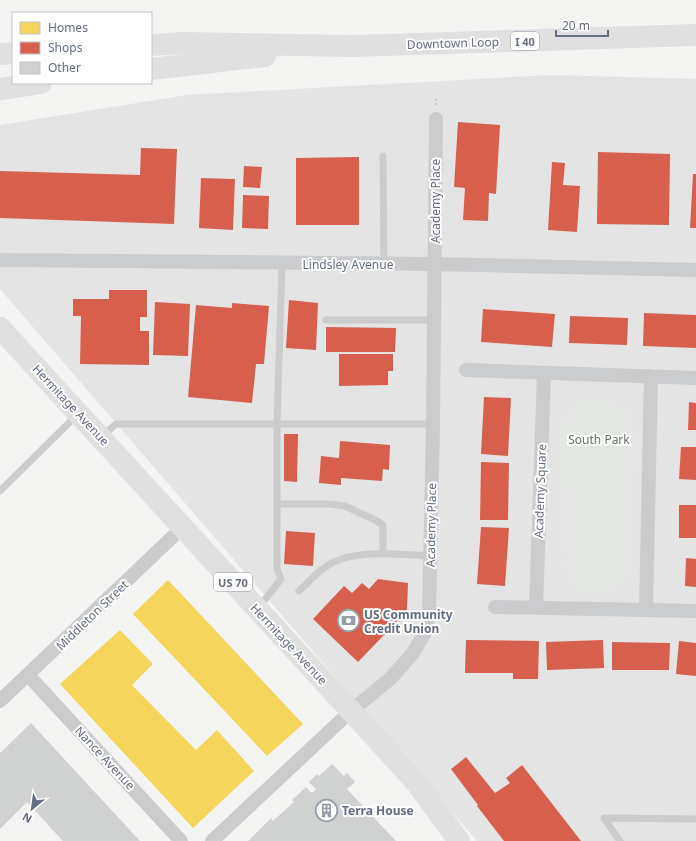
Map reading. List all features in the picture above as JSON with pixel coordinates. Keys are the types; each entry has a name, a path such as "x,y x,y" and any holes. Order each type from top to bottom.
{"main road":[{"name":"Downtown Loop","path":"353,46 696,35"},
{"name":"I 40","path":"152,45 183,43 353,46"},
{"path":"152,69 353,46"},
{"path":"0,54 12,53"},
{"path":"0,89 34,84"},
{"name":"Hermitage Avenue","path":"0,328 416,782 459,841"}],"street":[{"name":"Academy Place","path":"212,841 351,711 390,679 413,653 424,634 428,613 434,424 436,119"},
{"name":"Lindsley Avenue","path":"0,260 435,264 696,270"},
{"path":"466,370 696,378"},
{"name":"Academy Square","path":"536,608 544,373"},
{"path":"646,610 651,376"},
{"name":"Middleton Street","path":"0,702 183,527"},
{"path":"495,607 696,611"},
{"name":"Nance Avenue","path":"28,675 181,841"}],"lane":[{"path":"383,156 384,264"},
{"path":"258,609 281,579 277,569 276,504 282,263"},
{"path":"326,320 435,320"},
{"path":"0,491 79,414"},
{"path":"101,438 116,424 434,424"},
{"path":"276,504 313,503 345,506 377,521 382,525 383,554"},
{"path":"300,591 325,567 341,559 383,554 430,556"},
{"path":"620,841 604,818 696,819"}],"shaded area":[{"path":"551,75 696,79 696,841 477,841 0,289 0,125 187,95"}],"green space":[{"name":"South Park","path":"591,400 610,402 629,413 636,434 631,568 621,585 603,592 580,591 566,575 563,436 565,417 577,404"}],"building: Homes":[{"path":"168,580 303,724 267,756 133,614"},
{"path":"120,630 153,664 132,685 196,750 217,730 254,771 193,828 60,684"}],"building: Shops":[{"path":"458,122 500,125 496,194 489,193 488,221 463,220 465,188 454,187"},
{"path":"141,148 177,149 174,224 0,218 0,171 140,175"},
{"path":"598,152 670,154 669,225 597,224"},
{"path":"359,157 359,225 296,225 296,158"},
{"path":"552,162 565,163 563,185 580,186 577,232 548,230"},
{"path":"244,166 262,167 260,188 243,187"},
{"path":"693,174 696,174 696,228 690,228"},
{"path":"201,178 235,179 233,230 199,228"},
{"path":"243,195 269,196 268,229 242,228"},
{"path":"109,290 147,290 147,317 140,317 140,331 149,331 149,365 80,364 81,316 73,316 73,299 109,299"},
{"path":"289,300 318,303 316,350 286,348"},
{"path":"155,302 190,304 188,356 153,355"},
{"path":"232,303 269,306 264,364 256,364 252,403 188,397 196,305 232,308"},
{"path":"483,309 555,314 552,347 481,342"},
{"path":"644,313 696,315 696,348 643,346"},
{"path":"570,316 628,318 627,345 569,343"},
{"path":"326,327 396,328 395,352 326,352"},
{"path":"339,354 393,354 393,371 388,371 388,385 339,386"},
{"path":"484,397 511,398 508,456 481,454"},
{"path":"689,402 696,403 696,430 688,430"},
{"path":"284,434 298,434 297,482 284,481"},
{"path":"340,441 390,445 389,470 383,469 382,481 341,478 341,485 319,483 321,456 339,458"},
{"path":"681,447 696,447 696,480 679,479"},
{"path":"481,462 509,463 508,520 480,520"},
{"path":"679,505 696,505 696,538 679,538"},
{"path":"481,527 509,528 505,586 477,584"},
{"path":"286,531 315,533 313,566 284,564"},
{"path":"686,558 696,559 696,587 685,586"},
{"path":"378,579 408,583 407,611 358,662 313,619 344,586 352,593 362,583 369,589"},
{"path":"466,640 539,641 538,679 513,679 513,673 465,673"},
{"path":"603,640 604,668 547,670 546,642"},
{"path":"679,641 696,643 696,676 676,674"},
{"path":"612,642 670,643 669,670 612,670"},
{"path":"466,757 495,793 510,783 506,778 522,765 581,841 504,841 451,769"}],"building: Other":[{"path":"31,723 140,841 63,841 27,802 0,829 0,753"},
{"name":"Terra House","path":"332,764 344,776 347,773 355,782 347,789 396,841 248,841 271,818 273,821 294,802 292,800 306,787 312,793 316,789 309,782 317,774 319,776"}],"place":[{"name":"US Community Credit Union","path":"349,621"},
{"name":"Terra House","path":"326,810"}]}
